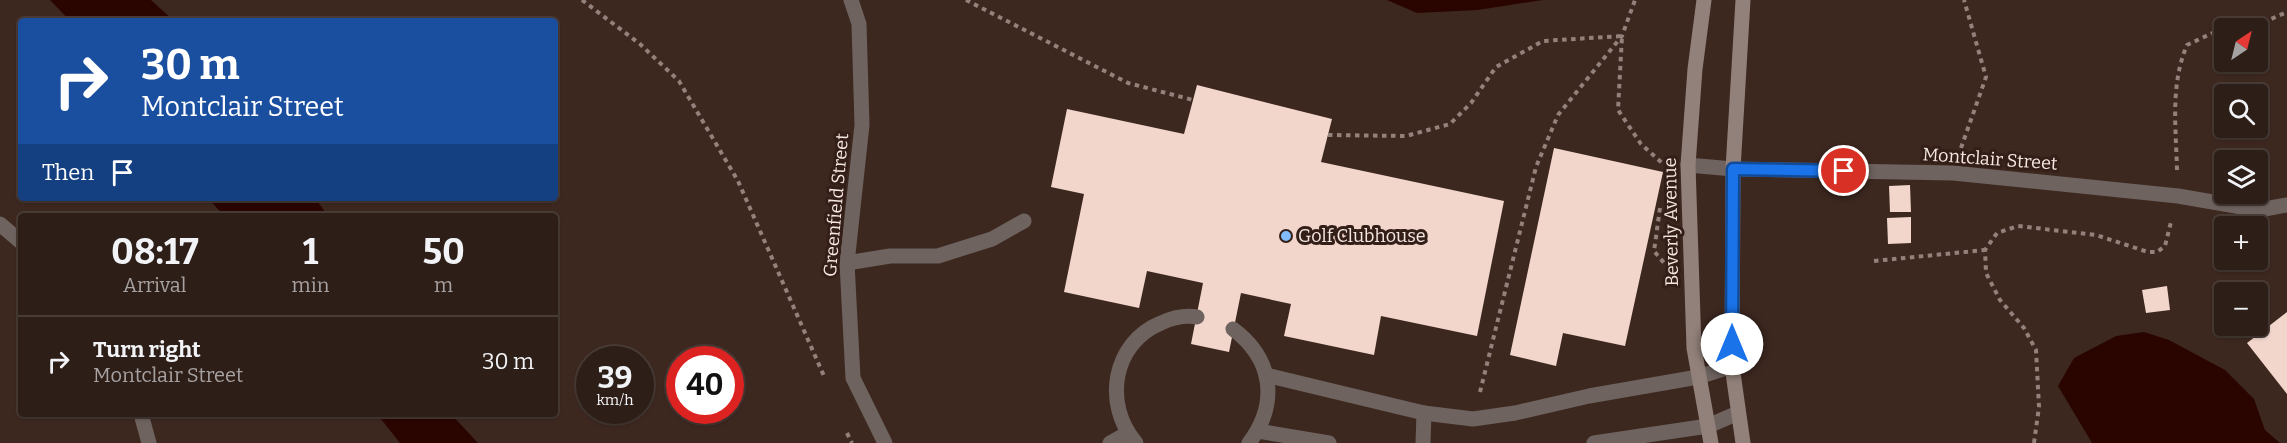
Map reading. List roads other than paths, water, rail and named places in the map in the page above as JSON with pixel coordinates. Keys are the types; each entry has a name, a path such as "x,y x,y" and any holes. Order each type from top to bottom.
{"street":[{"name":"Greenfield Street","path":"851,0 859,24 862,125 847,262 853,378 885,443"},
{"name":"Beverly Avenue","path":"1704,0 1695,69 1688,165 1694,348 1711,443"},
{"path":"1743,0 1733,169 1732,366 1743,443"},
{"name":"Montclair Street","path":"1688,165 1733,169 1953,173 2178,196 2259,210 2287,205"},
{"path":"847,262 890,256 938,256 992,239 1024,221"},
{"path":"0,224 18,239"},
{"path":"1110,443 1132,438 1119,415 1115,394 1118,375 1125,355 1137,339 1153,327 1172,319 1197,317"},
{"path":"1233,329 1247,339 1266,375 1268,394 1265,413 1253,437 1329,443"},
{"path":"1266,375 1424,413 1473,419 1515,413 1589,396 1698,376 1732,366"},
{"path":"1423,443 1424,413"},
{"path":"1598,443 1708,426 1737,413"},
{"path":"142,417 149,443"}],"place":[{"name":"Golf Clubhouse","path":"1286,236"}]}
